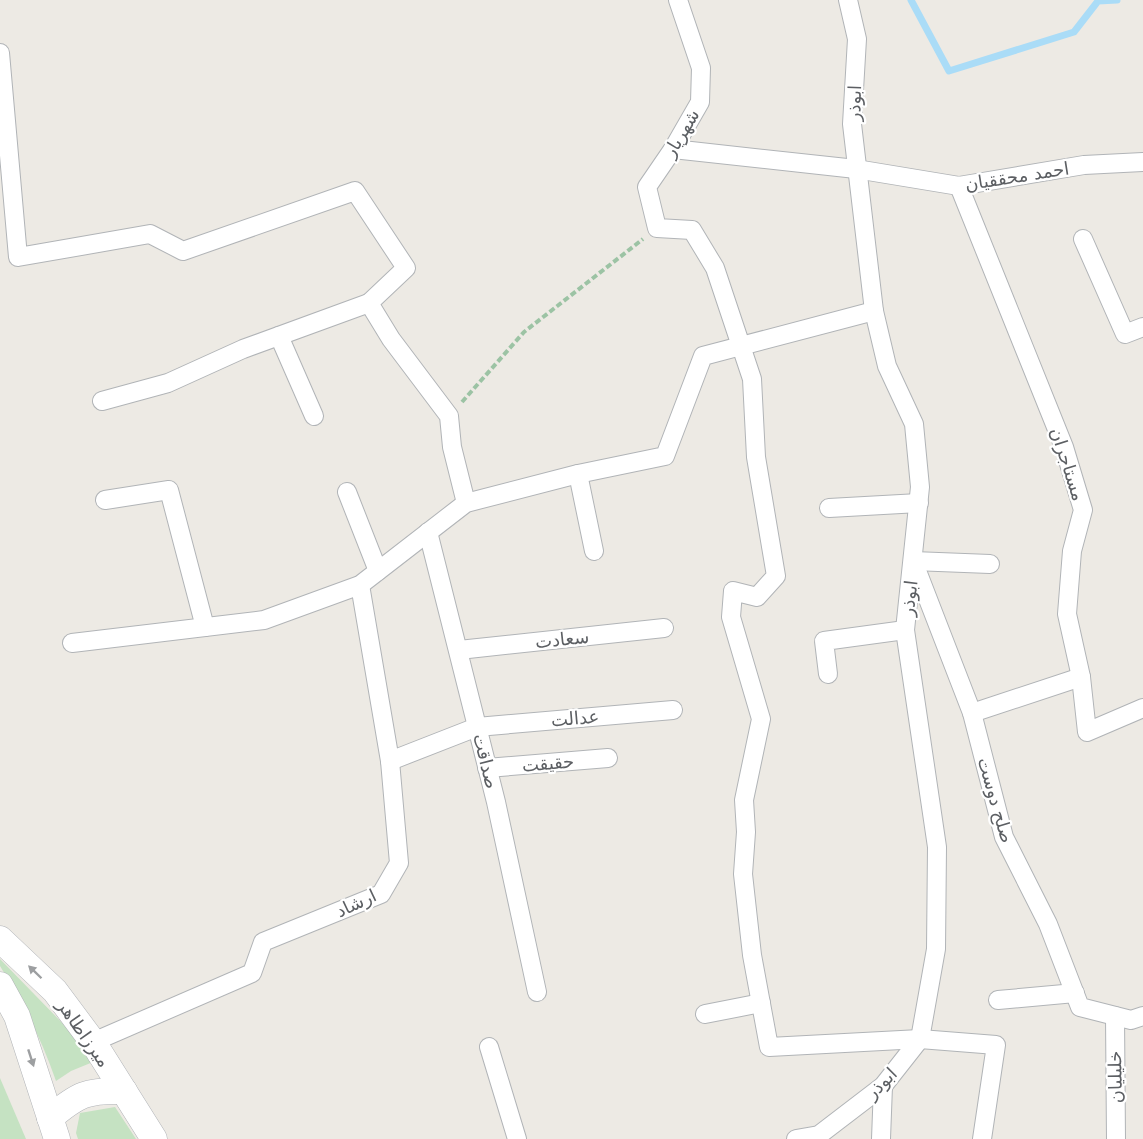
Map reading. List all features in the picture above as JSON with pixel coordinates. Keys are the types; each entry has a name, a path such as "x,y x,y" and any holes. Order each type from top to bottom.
{"main road":[{"name":"میرزاطاهر","path":"0,939 55,991 93,1042 154,1139"},
{"path":"0,985 17,1016 54,1128"},
{"path":"54,1128 68,1103 84,1094 100,1090 124,1091"}],"street":[{"name":"شهریار","path":"657,228 647,187 673,149 700,102 701,68 678,0"},
{"name":"ابوذر","path":"796,1139 819,1135 883,1086 920,1039 936,949 937,848 905,630 920,487 914,424 887,366 874,311 852,124 857,39 848,0"},
{"path":"0,53 18,258 150,234 183,251 355,191 406,268 369,303 243,349 168,383 102,401"},
{"name":"احمد محققیان","path":"673,149 856,169 959,186 1084,165 1143,162"},
{"name":"مستاجران","path":"959,186 1064,447 1083,510 1072,552 1067,614 1081,677 1087,732 1143,708"},
{"path":"657,228 692,230 715,268 752,379 756,457 776,576 757,597 733,591 731,617 761,719 744,800 746,832 743,874 752,955 769,1047 920,1039 996,1045 982,1139"},
{"path":"1083,239 1125,334 1143,327"},
{"path":"369,303 391,339 450,416 452,447 466,503"},
{"path":"72,644 264,620 360,585 466,503 578,474 665,456 704,356 874,311"},
{"path":"279,336 314,416"},
{"path":"578,474 594,551"},
{"path":"105,500 169,490 205,627"},
{"path":"347,492 378,571"},
{"path":"830,508 919,503"},
{"name":"صداقت","path":"428,532 487,768 537,992"},
{"path":"913,561 987,567"},
{"name":"صلح دوست","path":"913,561 972,713 1004,837 1048,924 1080,1007 1131,1020 1143,1016"},
{"name":"ارشاد","path":"93,1042 252,973 263,942 381,894 399,863 390,761 360,585"},
{"name":"سعادت","path":"459,650 664,628"},
{"path":"828,674 824,641 905,630"},
{"path":"972,713 1081,677"},
{"name":"عدالت","path":"390,761 477,727 673,710"},
{"name":"حقیقت","path":"487,768 608,758"},
{"path":"998,1000 1075,993"},
{"path":"705,1014 761,1003"},
{"name":"خلیلیان","path":"1114,1016 1116,1139"},
{"path":"489,1047 517,1139"},
{"path":"881,1139 883,1086"}],"path":[{"path":"450,416 524,333 657,228"}],"green space":[{"path":"0,959 70,1031 93,1062 71,1071 56,1081 31,1022 0,966"},
{"path":"0,1078 26,1139 0,1139"},
{"path":"115,1107 136,1139 78,1139 76,1133 80,1113"}],"waterway":[{"path":"911,0 949,71 1074,32 1098,1 1117,0"}]}
